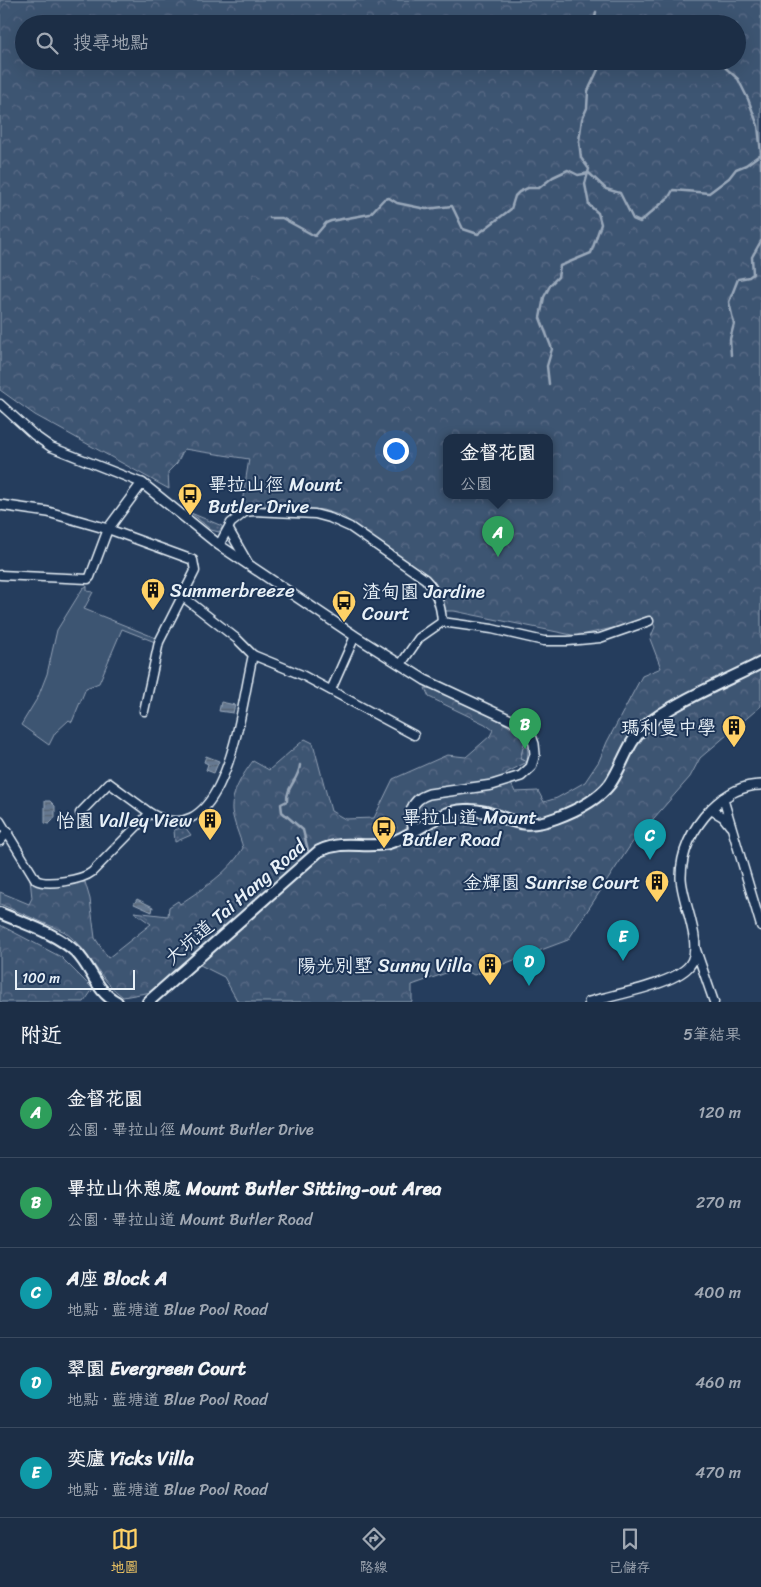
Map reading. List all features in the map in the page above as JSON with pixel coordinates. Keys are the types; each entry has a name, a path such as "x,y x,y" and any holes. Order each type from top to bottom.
{"main road":[{"name":"大坑道 Tai Hang Road","path":"148,1002 319,851 347,843 384,844 414,831 438,816 456,811 478,811 527,825 550,820 576,810 606,788 632,741 646,726 667,711 761,663"},
{"path":"0,913 69,946 85,963 103,992 117,1002"}],"street":[{"path":"0,404 34,435 51,447 142,483 219,546 425,680 523,727 532,738 535,750 531,767 516,778 492,785 429,794 420,798 414,804 410,813 414,831"},
{"path":"0,574 88,579 108,529 142,483"},
{"path":"0,505 48,512 108,529 193,560 195,570 157,649 144,711"},
{"path":"219,546 231,523 238,516 254,511 314,514 337,520 362,534 425,579 433,588 442,608 442,622"},
{"path":"229,530 250,566"},
{"path":"182,596 238,639 253,654 277,663 414,734"},
{"path":"401,664 419,638 442,622 492,629 544,641 568,641 600,638 649,621"},
{"path":"331,690 355,636"},
{"path":"80,813 110,783 150,813 169,822 185,820 200,811 212,796 230,760 253,654"},
{"path":"714,1002 695,948 683,898 682,864 689,839 698,823 723,798 743,788 761,785"},
{"path":"723,798 761,926"},
{"path":"711,810 723,817 733,830"},
{"path":"0,821 36,880 42,882 85,877 150,813"},
{"path":"0,841 8,832"},
{"path":"589,1002 681,974 692,963 695,948"},
{"path":"692,963 705,973"}],"green space":[{"path":"0,0 761,0 761,706 700,758 690,777 632,843 568,940 474,975 460,968 412,985 412,1002 238,1002 224,977 198,964 163,990 123,997 107,982 81,947 65,932 0,904 0,892 29,904 32,898 30,879 40,885 64,885 85,882 90,899 95,938 108,958 151,924 134,912 168,916 169,907 178,901 180,904 206,886 237,857 243,848 232,810 233,797 238,784 253,761 269,770 305,739 313,743 331,811 345,819 374,818 393,779 447,755 466,757 490,736 493,730 485,724 429,697 425,688 433,689 482,712 518,733 525,740 520,759 527,762 506,773 515,792 538,791 544,802 557,798 585,782 599,761 642,676 661,668 650,639 655,627 650,616 626,625 577,636 446,611 436,585 426,574 342,516 323,510 270,505 241,509 249,459 184,449 177,463 168,472 169,489 35,415 0,390"},
{"path":"191,513 222,526 222,528 219,532 211,530"},
{"path":"87,586 87,591 93,592 84,609 156,638 155,642 122,629 99,683 86,688 72,722 69,720 55,733 49,745 21,725 38,697 47,674 57,630 83,588"},
{"path":"525,740 528,751 527,762 520,759"},
{"path":"185,827 191,835 175,842 174,830"},
{"path":"0,925 61,957 93,989 84,1002 0,1002"}],"shaded area":[{"path":"221,702 235,705 233,713 219,711"},
{"path":"206,756 219,761 214,773 206,770 208,764 204,762"},
{"path":"45,801 50,801 55,806 55,818 49,824 45,823"},
{"path":"137,899 153,907 152,912 134,904"}],"waterway":[{"path":"549,384 547,366 552,349 540,318 544,297 551,284 558,277 560,266 591,253 601,224 598,213 589,205 585,184 589,169 581,158 579,141 582,119 587,108 588,91 598,70"},
{"path":"728,70 738,79 748,99 758,126 761,153"},
{"path":"270,218 282,218 315,236 326,223 370,214 384,199 389,198 397,203 426,209 452,206 463,229 478,234 511,209 515,196 519,192 528,188 539,188 553,177 568,170 578,175 589,173 606,189 620,193 633,219 640,222 669,197 673,190 709,193 729,178 736,169 746,165 761,154"},
{"path":"761,156 761,168"},
{"path":"731,355 730,339 734,324 729,302 738,279 749,277 753,274 752,257 761,241"},
{"path":"300,765 288,791 287,801 281,804 282,812 303,830 308,850"}],"place":[{"name":"畢拉山徑 Mount Butler Drive","path":"190,516"},
{"name":"金督花園","path":"498,557"},
{"name":"Summerbreeze","path":"153,611"},
{"name":"渣甸園 Jardine Court","path":"344,623"},
{"name":"瑪利曼中學","path":"734,748"},
{"name":"畢拉山休憩處 Mount Butler Sitting-out Area","path":"525,749"},
{"name":"怡園 Valley View","path":"210,841"},
{"name":"畢拉山道 Mount Butler Road","path":"384,849"},
{"name":"A座 Block A","path":"650,860"},
{"name":"金輝園 Sunrise Court","path":"657,903"},
{"name":"奕廬 Yicks Villa","path":"623,961"},
{"name":"陽光別墅 Sunny Villa","path":"490,986"},
{"name":"翠園 Evergreen Court","path":"529,986"}]}
